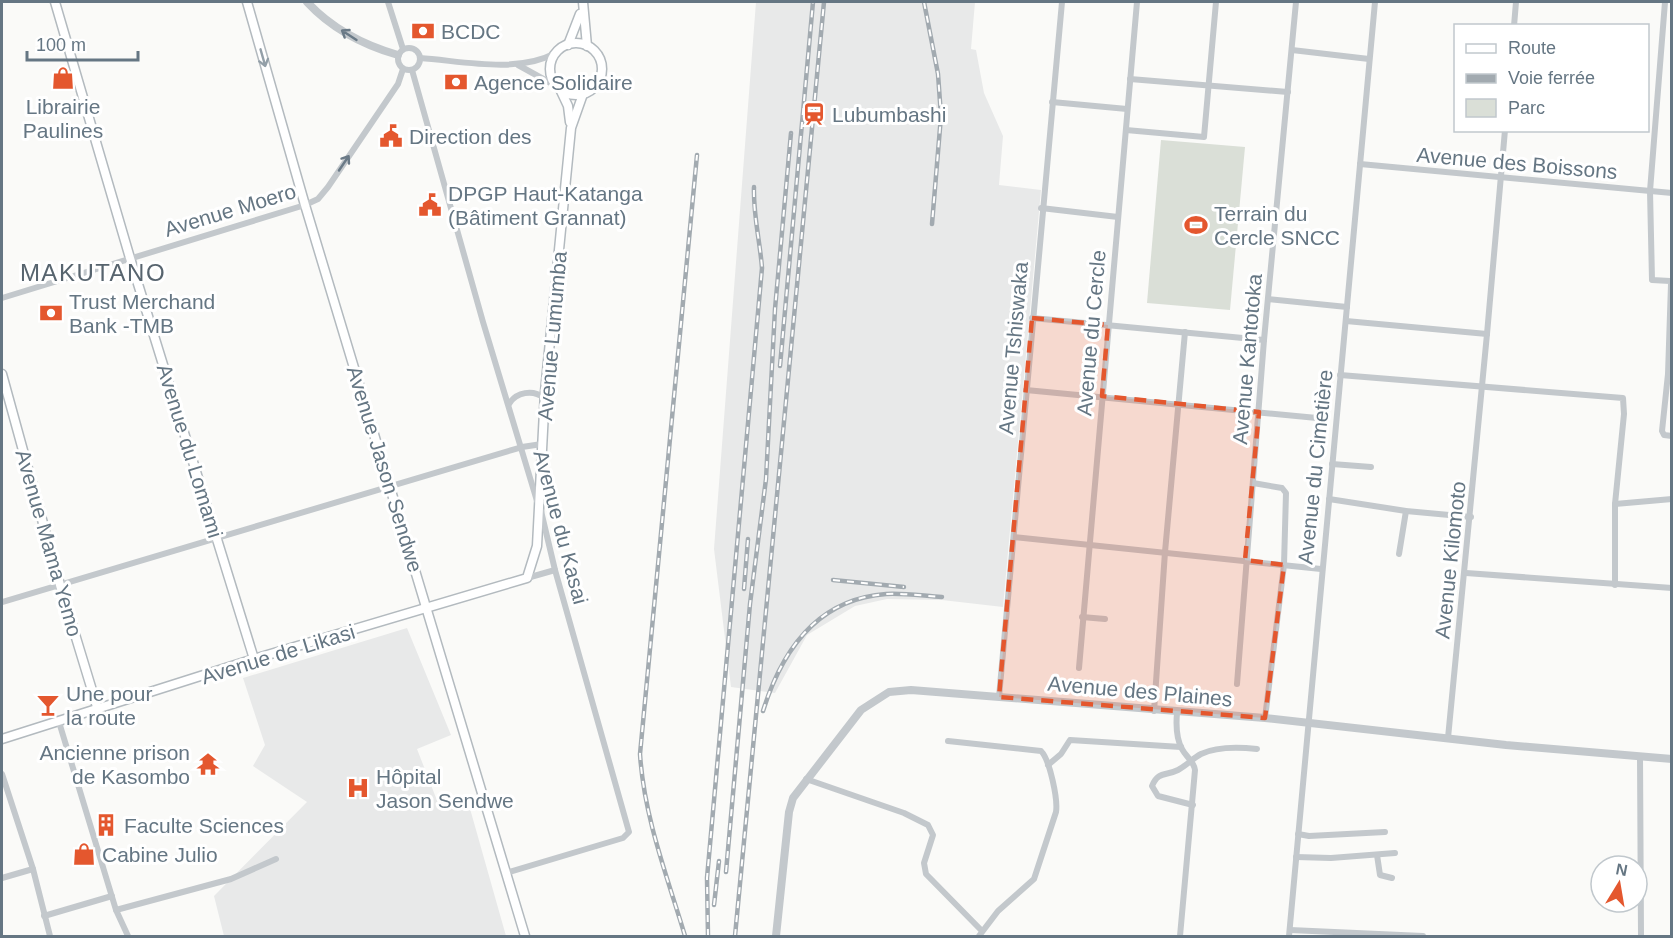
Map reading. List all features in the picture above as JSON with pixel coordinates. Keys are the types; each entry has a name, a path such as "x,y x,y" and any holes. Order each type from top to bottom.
{"main road":[{"name":"Avenue du Lomami","path":"55,2 130,258 254,659"},
{"name":"Avenue Jason Sendwe","path":"247,2 305,206 391,485 525,936"},
{"path":"568,45 582,5"},
{"path":"582,5 587,46"},
{"path":"568,45 587,46 597,55 602,69 598,83 583,94 571,128 568,106 550,72 556,53 568,45"},
{"path":"558,88 569,94 583,94"},
{"name":"Avenue Lumumba","path":"527,578 535,556 540,507 544,398 571,128"},
{"name":"Avenue Mama Yemo","path":"2,374 60,585 98,710"},
{"name":"Avenue de Likasi","path":"2,739 254,659 527,578"}],"street":[{"path":"307,2 349,36 369,46 400,52 416,50 420,58 418,65 412,70 403,69 398,63 400,52 388,2"},
{"name":"Avenue Tshiswaka","path":"999,697 1041,208 1062,2"},
{"name":"Avenue du Cercle","path":"1079,668 1137,2"},
{"path":"1125,130 1204,137 1216,2"},
{"name":"Avenue Kantotoka","path":"1237,684 1264,340 1296,2"},
{"name":"Avenue du Cimetière","path":"1289,933 1375,2"},
{"path":"1514,24 1516,2"},
{"path":"1665,2 1650,191 1650,246 1652,280 1671,283 1670,374 1662,431 1664,435 1671,436"},
{"path":"1292,50 1369,59"},
{"path":"420,58 517,64 544,60 556,53"},
{"path":"517,64 558,88"},
{"name":"Avenue Moero","path":"2,298 305,206 318,199 398,84 403,69"},
{"name":"Avenue du Kasai","path":"412,70 540,507 555,570 629,831 623,838 506,873"},
{"path":"1130,78 1288,92"},
{"path":"1052,102 1127,109"},
{"path":"1500,178 1504,132"},
{"name":"Avenue des Boissons","path":"1360,165 1671,193"},
{"name":"Avenue Kilomoto","path":"1448,738 1466,573 1500,178"},
{"path":"1041,208 1118,217"},
{"path":"1268,299 1347,307"},
{"path":"1032,318 1264,340"},
{"path":"1346,321 1487,334"},
{"path":"1154,711 1165,552 1185,332"},
{"path":"1340,375 1623,398 1624,414 1615,504 1615,585"},
{"path":"1026,390 1317,418"},
{"path":"508,404 516,396 528,392 540,394 544,398"},
{"path":"2,602 218,539 391,485 522,447 542,444"},
{"path":"1332,464 1371,467"},
{"path":"1253,483 1285,490 1284,564 1264,718"},
{"path":"1329,499 1406,511 1470,517"},
{"path":"1615,504 1671,500"},
{"path":"1399,554 1406,511"},
{"path":"1014,537 1321,569"},
{"name":"Avenue de Likasi","path":"527,578 555,570"},
{"path":"1466,573 1671,588"},
{"path":"1082,617 1105,619"},
{"name":"Avenue des Plaines","path":"776,936 790,806 807,779 861,710 881,695 911,690 1177,713 1264,718 1671,759"},
{"path":"1177,713 1176,726 1181,747 1195,770 1180,936"},
{"path":"59,722 116,910 128,936"},
{"path":"1048,765 1061,754 1070,740 1181,747"},
{"path":"807,779 904,813 928,825 933,835 924,864 926,874 980,934 998,911 1030,884 1036,873 1057,806 1048,765 1044,754 1037,749 948,741"},
{"path":"1193,805 1158,796 1152,786 1155,778 1162,773 1177,771 1191,760 1213,750 1257,749"},
{"path":"1640,756 1641,936"},
{"path":"2,774 33,869 50,936"},
{"path":"1298,834 1309,836 1385,832"},
{"path":"1296,857 1331,858 1395,853"},
{"path":"1377,855 1380,875 1392,879"},
{"path":"116,910 231,879 276,859"},
{"path":"2,878 33,869"},
{"path":"44,916 112,896"},
{"path":"1289,933 1423,936"}],"highlighted area":[{"path":"1032,318 1108,325 1102,396 1259,412 1245,560 1284,565 1265,718 999,697"}],"shaded area":[{"path":"756,2 975,2 971,49 976,50 984,93 1003,136 999,185 1041,190 1003,607 942,600 887,599 855,606 807,635 775,693 731,687 714,549"},
{"name":"Hôpital Jason Sendwe","path":"407,628 451,735 417,749 438,803 467,798 506,936 224,936 214,896 307,802 253,766 265,745 243,678"}],"green space":[{"name":"Terrain du Cercle SNCC","path":"1161,140 1245,147 1230,310 1147,303"}],"railway":[{"path":"780,366 813,2"},
{"path":"735,936 824,2"},
{"path":"924,2 938,74 941,116 932,224"},
{"path":"726,872 750,604 766,479 775,309 791,133"},
{"path":"685,936 651,823 640,754 697,155"},
{"path":"708,936 707,878 762,268 754,187"},
{"path":"744,589 748,539"},
{"path":"833,580 904,587"},
{"path":"763,711 771,689 792,648 822,617 840,606 862,598 886,594 942,597"},
{"path":"714,905 719,861"}],"place":[{"name":"BCDC","path":"423,31"},
{"name":"Librairie Paulines","path":"63,78"},
{"name":"Agence Solidaire","path":"456,82"},
{"name":"Lubumbashi","path":"814,114"},
{"name":"Direction des","path":"391,136"},
{"name":"DPGP Haut-Katanga (Bâtiment Grannat)","path":"430,205"},
{"name":"Terrain du Cercle SNCC","path":"1196,225"},
{"name":"Trust Merchand Bank -TMB","path":"51,313"},
{"name":"Une pour la route","path":"48,705"},
{"name":"Ancienne prison de Kasombo","path":"208,764"},
{"name":"Hôpital Jason Sendwe","path":"358,788"},
{"name":"Faculte Sciences","path":"106,825"},
{"name":"Cabine Julio","path":"84,854"}],"district":[{"name":"MAKUTANO","path":"93,272"}]}
